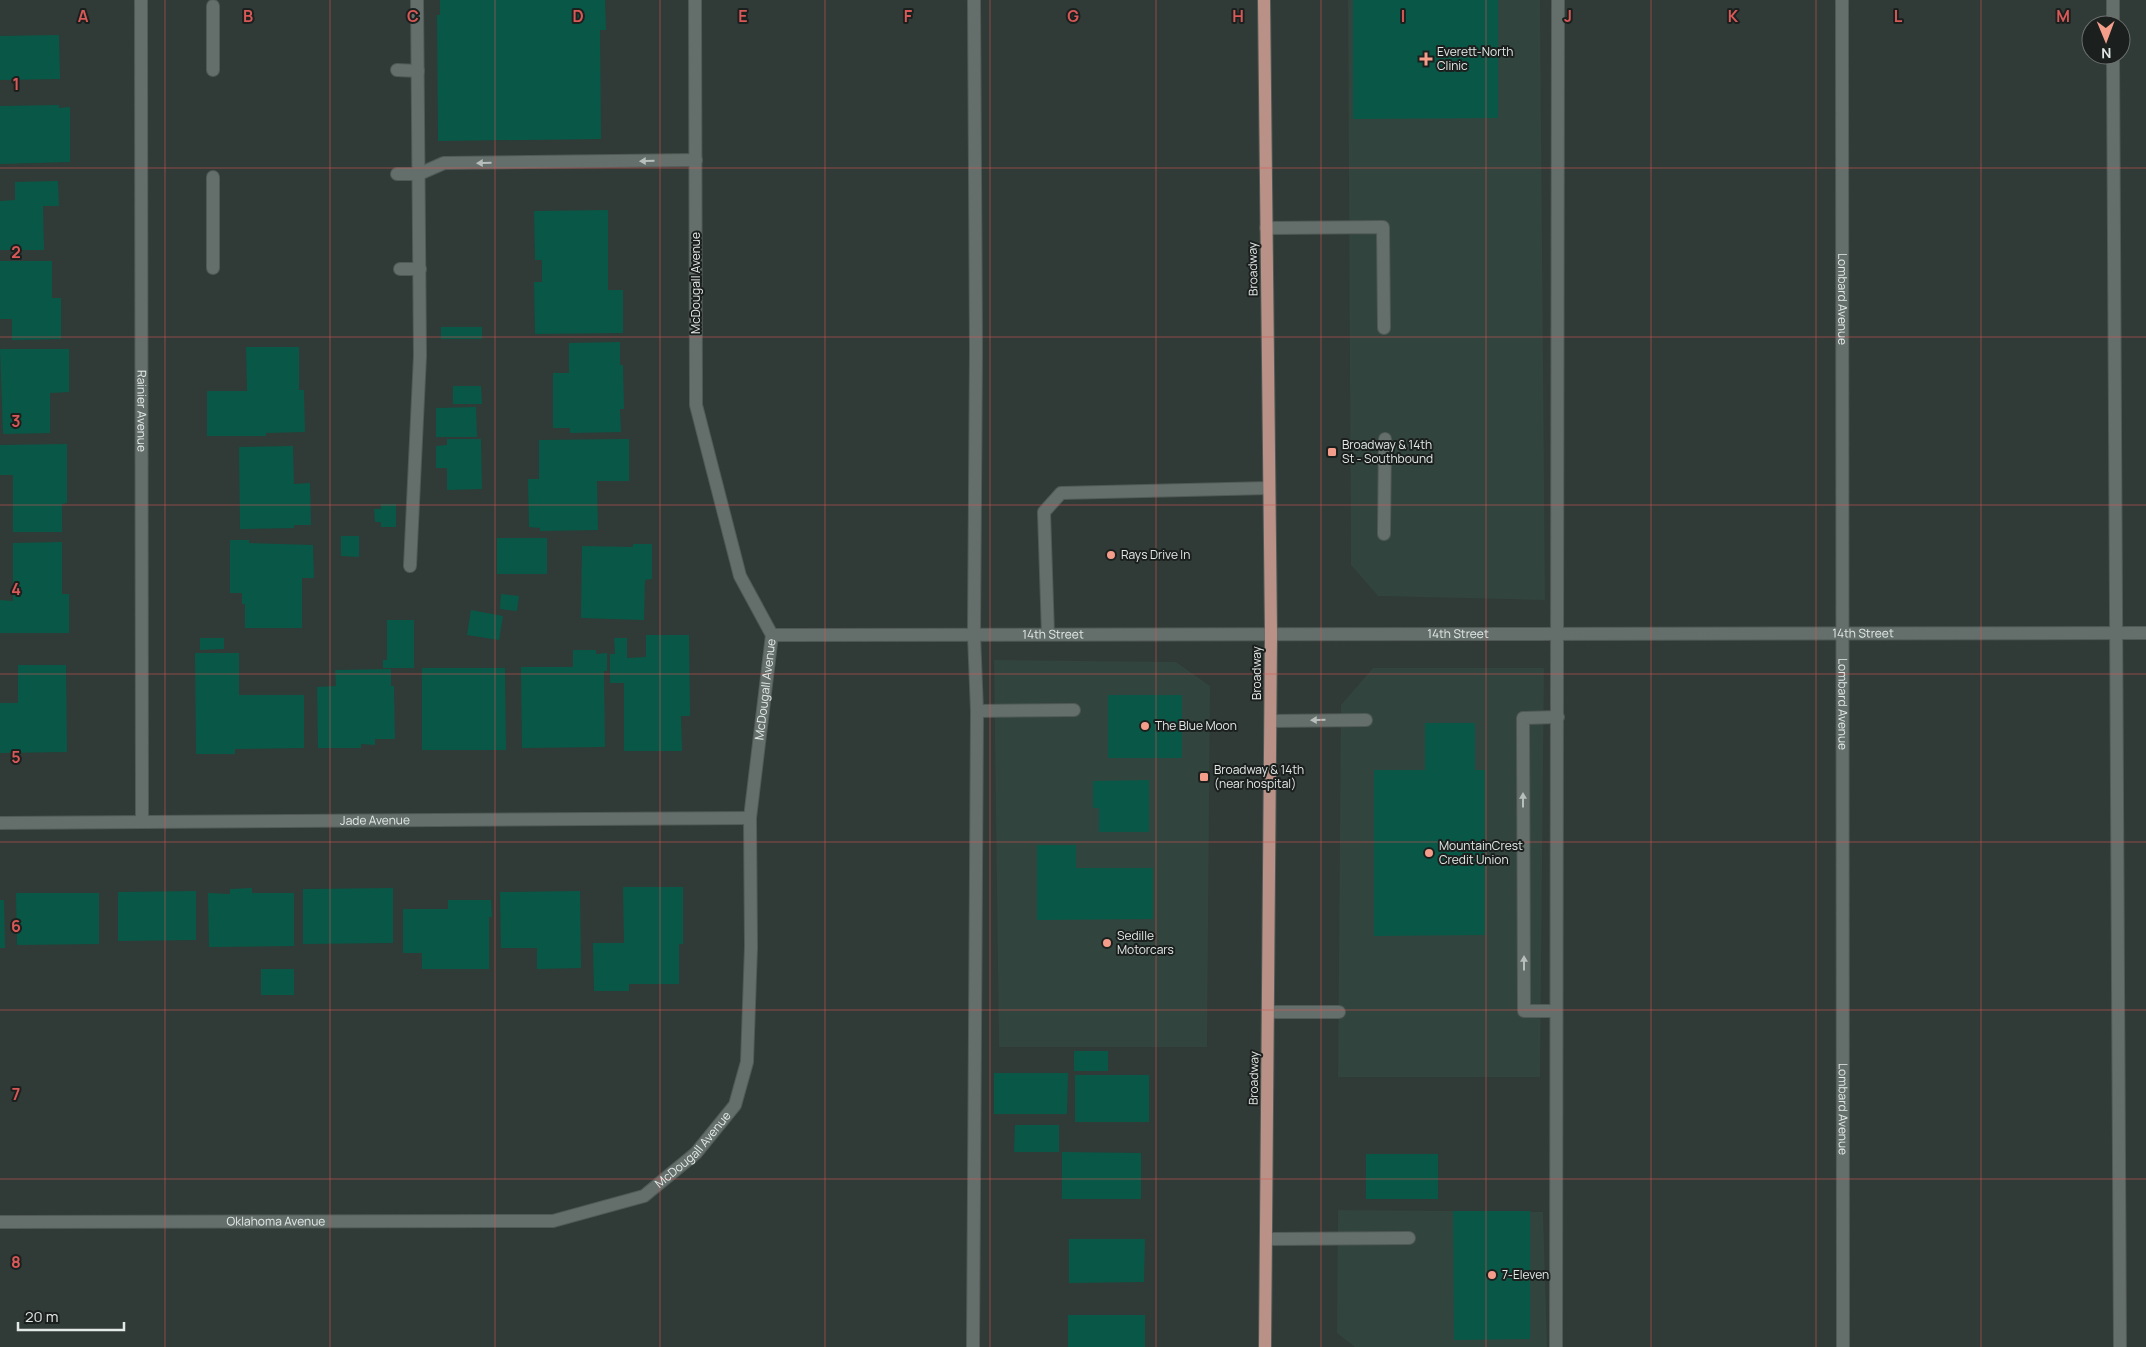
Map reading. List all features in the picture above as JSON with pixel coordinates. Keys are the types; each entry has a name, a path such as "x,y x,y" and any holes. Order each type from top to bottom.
{"main road":[{"name":"Broadway","path":"1264,0 1271,634 1265,1347"}],"street":[{"name":"Rainier Avenue","path":"141,0 142,822"},
{"path":"410,566 420,356 417,0"},
{"name":"McDougall Avenue","path":"553,1221 644,1196 696,1153 735,1105 747,1062 751,947 750,818 772,635 740,576 696,405 695,0"},
{"path":"972,1347 977,711 974,635 976,350 974,0"},
{"path":"1556,1347 1558,0"},
{"name":"Lombard Avenue","path":"1842,0 1844,1347"},
{"path":"2113,0 2113,15"},
{"path":"213,6 213,70"},
{"path":"2113,65 2120,1347"},
{"path":"396,70 418,71"},
{"path":"397,174 418,174 444,163 696,160"},
{"path":"213,177 213,268"},
{"path":"1266,228 1384,227 1384,328"},
{"path":"400,269 420,269"},
{"path":"1384,534 1385,438"},
{"path":"1048,634 1044,512 1061,493 1269,488"},
{"name":"14th Street","path":"772,635 2146,633"},
{"path":"977,711 1074,710"},
{"path":"1556,1012 1524,1012 1523,718 1558,717"},
{"path":"1271,721 1366,720"},
{"name":"Jade Avenue","path":"0,823 750,818"},
{"path":"1268,1012 1339,1012"},
{"name":"Oklahoma Avenue","path":"0,1222 553,1221"},
{"path":"1266,1239 1410,1238"}],"shaded area":[{"path":"1348,0 1540,0 1545,600 1378,596 1351,565"},
{"path":"994,660 1176,662 1210,686 1207,1047 999,1047"},
{"path":"1373,668 1544,668 1540,1077 1338,1077 1341,705"},
{"path":"1338,1210 1543,1212 1547,1347 1355,1347 1337,1333"}],"building":[{"path":"440,0 605,0 606,30 600,30 601,139 438,141 437,15 440,15"},
{"name":"Everett-North Clinic","path":"1353,0 1498,0 1498,118 1353,119"},
{"path":"59,35 60,79 0,80 0,36"},
{"path":"59,105 59,108 70,107 70,162 0,164 0,106"},
{"path":"58,181 59,206 43,206 44,250 0,250 0,201 15,200 15,182"},
{"path":"608,210 608,290 623,290 623,333 535,334 534,282 542,282 542,260 535,260 534,211"},
{"path":"0,261 52,261 52,298 61,298 61,339 12,340 12,319 0,319"},
{"path":"441,327 482,327 482,339 441,339"},
{"path":"620,342 620,365 623,365 624,409 620,409 621,432 570,433 570,428 553,428 553,373 569,373 569,343"},
{"path":"246,347 299,347 299,390 304,390 305,432 266,433 266,436 207,436 207,391 247,391"},
{"path":"0,349 69,349 69,392 50,393 50,433 3,434"},
{"path":"453,386 481,386 482,404 453,404"},
{"path":"476,407 477,437 436,437 436,408"},
{"path":"447,439 481,439 482,489 447,490 447,468 436,468 436,446 447,445"},
{"path":"629,439 629,481 597,481 598,530 540,531 540,528 529,527 528,479 539,479 539,440"},
{"path":"67,444 67,503 62,504 62,532 13,532 13,475 0,475 0,445"},
{"path":"293,446 294,484 310,483 311,525 294,525 294,528 240,529 239,447"},
{"path":"381,504 396,504 396,527 381,527 381,522 375,522 374,509 381,509"},
{"path":"341,536 359,536 359,557 341,556"},
{"path":"497,538 547,538 547,574 497,574"},
{"path":"230,540 249,540 249,543 313,545 314,578 302,578 302,628 245,628 245,604 242,604 242,593 230,593"},
{"path":"62,542 62,594 69,594 69,633 0,633 0,600 13,601 13,543"},
{"path":"633,544 652,544 652,579 645,580 644,620 581,618 582,546 633,547"},
{"path":"501,594 519,596 517,611 500,609"},
{"path":"471,610 503,616 499,640 467,635"},
{"path":"387,620 414,620 414,668 383,668 383,660 387,660"},
{"path":"646,635 689,635 690,716 681,716 682,751 624,751 624,683 610,683 610,654 615,654 614,638 627,638 627,658 646,657"},
{"path":"200,638 224,638 224,649 200,650"},
{"path":"573,650 596,650 596,654 607,653 607,671 604,671 605,747 522,748 521,667 573,667"},
{"path":"195,653 239,653 239,695 304,695 304,748 235,749 235,754 196,754"},
{"path":"18,665 66,665 67,752 0,753 0,703 18,703"},
{"path":"422,668 505,668 506,750 422,750"},
{"path":"391,669 391,686 394,686 395,739 375,739 375,745 361,744 361,748 318,748 317,687 336,686 335,670"},
{"name":"The Blue Moon","path":"1108,695 1182,695 1182,758 1108,758"},
{"name":"MountainCrest Credit Union","path":"1425,723 1475,723 1475,770 1485,770 1485,935 1374,936 1374,770 1425,770"},
{"path":"1149,780 1149,832 1099,832 1099,808 1093,808 1093,781"},
{"path":"1037,845 1076,845 1076,868 1153,868 1153,919 1037,920"},
{"path":"623,887 683,887 683,944 679,944 679,984 629,984 629,991 594,991 593,943 624,943"},
{"path":"252,888 252,893 294,893 294,946 209,947 208,893 230,894 230,889"},
{"path":"393,888 393,943 303,944 303,889"},
{"path":"196,891 196,940 118,941 118,892"},
{"path":"580,891 581,968 537,969 537,948 501,948 500,892"},
{"path":"16,893 99,893 99,944 17,945"},
{"path":"0,900 4,900 5,948 0,948"},
{"path":"448,900 491,900 492,917 489,917 489,969 422,969 422,953 403,953 403,909 448,909"},
{"path":"261,969 294,969 294,995 261,995"},
{"path":"1074,1051 1108,1051 1108,1071 1074,1071"},
{"path":"994,1073 1068,1073 1067,1114 994,1114"},
{"path":"1075,1075 1149,1075 1149,1122 1075,1122"},
{"path":"1015,1125 1059,1125 1059,1152 1014,1152"},
{"path":"1062,1152 1141,1153 1141,1199 1062,1199"},
{"path":"1366,1154 1438,1154 1438,1199 1366,1199"},
{"name":"7-Eleven","path":"1453,1211 1530,1211 1530,1339 1454,1340"},
{"path":"1069,1239 1145,1239 1144,1282 1069,1283"},
{"path":"1068,1315 1145,1315 1145,1347 1068,1347"}],"place":[{"name":"Everett-North Clinic","path":"1426,59"},
{"name":"Broadway & 14th St - Southbound","path":"1332,452"},
{"name":"Rays Drive In","path":"1111,555"},
{"name":"The Blue Moon","path":"1145,726"},
{"name":"Broadway & 14th (near hospital)","path":"1204,777"},
{"name":"MountainCrest Credit Union","path":"1429,853"},
{"name":"Sedille Motorcars","path":"1107,943"},
{"name":"7-Eleven","path":"1492,1275"}]}
